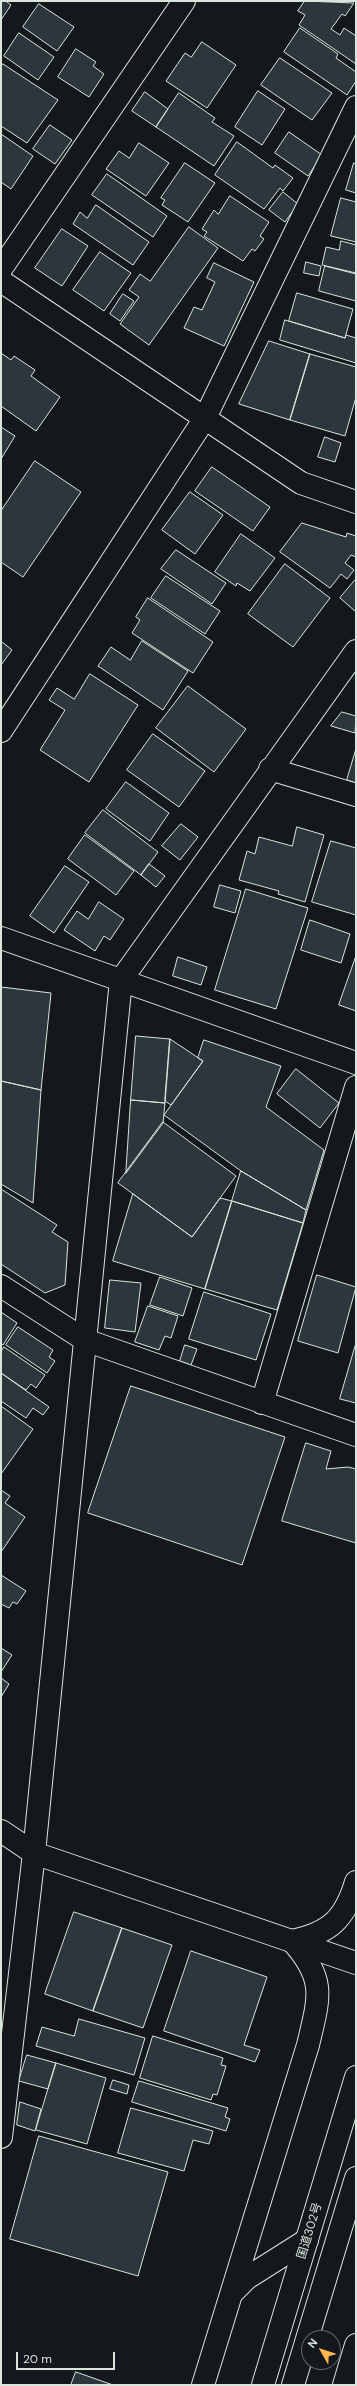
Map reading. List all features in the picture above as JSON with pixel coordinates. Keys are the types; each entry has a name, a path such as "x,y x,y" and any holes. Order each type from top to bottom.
{"main road":[{"path":"1,269 184,1"},
{"path":"1,730 205,418 356,107"},
{"path":"1,281 301,483 356,502"},
{"path":"1,2137 34,1853 121,980 270,769 356,651"},
{"path":"270,769 356,795"},
{"path":"1,938 356,1063"},
{"path":"262,1403 356,1087"},
{"path":"1,1286 85,1340 356,1435"},
{"path":"1,1831 34,1853 356,1963"},
{"path":"292,1941 316,1936 330,1927 341,1915 352,1897 356,1882"},
{"path":"203,2385 308,2045 318,1999 317,1978 308,1958 292,1941"},
{"name":"国道302号","path":"263,2385 356,2077"},
{"path":"293,2385 356,2178"},
{"path":"231,2294 247,2278 307,2240"},
{"path":"344,2385 356,2345"}],"building":[{"path":"1,1 8,1 7,2 11,5 1,20"},
{"path":"305,1 354,3 345,16 342,14 331,29 340,35 344,28 356,36 356,64 299,25 305,15 298,11"},
{"path":"39,4 74,27 57,51 23,27"},
{"path":"300,28 338,54 336,58 356,72 356,81 347,95 284,52"},
{"path":"19,33 54,57 38,80 4,56"},
{"path":"202,42 236,65 207,108 166,81 185,53 191,57"},
{"path":"76,49 96,62 93,66 104,74 89,97 58,77"},
{"path":"280,58 332,93 312,120 261,85"},
{"path":"3,64 58,100 27,143 1,126 1,67"},
{"path":"258,91 285,109 262,145 235,127"},
{"path":"145,92 168,109 156,127 132,111"},
{"path":"179,93 215,118 212,122 234,136 214,166 156,127"},
{"path":"50,125 72,140 55,164 33,149"},
{"path":"289,132 322,155 308,176 275,153"},
{"path":"1,134 33,156 11,189 1,182"},
{"path":"237,142 273,168 275,165 293,178 283,191 280,188 264,209 215,175"},
{"path":"139,143 169,163 146,196 106,169 119,151 129,158"},
{"path":"185,163 215,183 188,222 162,205 165,200 161,198"},
{"path":"354,163 356,164 356,193 346,190"},
{"path":"107,174 167,216 153,237 92,195"},
{"path":"283,192 298,204 285,222 269,210"},
{"path":"230,196 269,222 260,236 264,239 255,251 252,249 243,261 204,236 207,232 202,229 214,210 218,214"},
{"path":"341,198 356,202 356,242 331,236"},
{"path":"96,205 149,242 133,265 73,224 80,212 87,218"},
{"path":"189,227 218,248 149,345 120,324 139,297 129,290 140,274 150,281"},
{"path":"62,229 88,246 62,286 35,268"},
{"path":"341,241 356,245 356,273 322,265 326,247 339,250"},
{"path":"100,252 131,273 104,311 73,290"},
{"path":"306,262 321,266 319,276 304,273"},
{"path":"214,263 254,282 224,346 184,328 194,307 202,310 215,282 207,278"},
{"path":"325,266 356,274 356,301 319,291"},
{"path":"297,293 353,309 345,338 289,321"},
{"path":"123,294 134,301 120,321 110,314"},
{"path":"285,320 345,338 346,335 356,338 356,363 280,340"},
{"path":"269,341 310,354 290,420 239,404"},
{"path":"1,353 11,360 14,356 35,370 31,376 60,397 36,431 1,406"},
{"path":"310,354 356,367 356,397 345,436 290,420"},
{"path":"1,427 15,436 1,459"},
{"path":"325,437 341,443 335,462 318,457"},
{"path":"35,461 81,492 23,577 1,562 1,511"},
{"path":"212,467 270,507 253,531 195,491"},
{"path":"190,492 223,515 195,554 162,530"},
{"path":"302,523 346,537 347,533 356,536 356,557 351,555 345,563 354,570 347,579 341,574 330,588 280,552"},
{"path":"241,534 275,558 250,591 237,583 236,586 215,572"},
{"path":"176,550 226,583 212,604 161,569"},
{"path":"285,564 330,598 293,647 248,614"},
{"path":"166,576 220,611 205,634 151,598"},
{"path":"356,579 356,612 340,598"},
{"path":"148,598 213,642 193,673 132,633 140,620 136,617"},
{"path":"1,641 12,650 1,665"},
{"path":"142,641 188,671 163,710 98,666 111,647 130,660"},
{"path":"90,674 138,705 89,782 40,750 65,710 49,700 57,688 74,699"},
{"path":"188,686 246,729 214,772 156,728"},
{"path":"342,712 356,716 355,733 331,726"},
{"path":"153,734 205,771 179,807 127,770"},
{"path":"356,749 356,783 347,780"},
{"path":"126,782 169,813 150,841 106,809"},
{"path":"103,810 158,852 141,875 85,833"},
{"path":"181,824 198,837 180,860 162,846"},
{"path":"297,827 324,835 305,902 278,894 279,891 239,880 247,851 255,854 259,837 292,846"},
{"path":"85,835 134,871 116,895 68,859"},
{"path":"331,841 356,848 356,915 312,902"},
{"path":"149,864 165,876 156,887 141,875"},
{"path":"65,866 89,882 54,933 30,916"},
{"path":"220,885 241,891 235,913 214,907"},
{"path":"246,889 308,908 276,1009 215,990"},
{"path":"99,902 124,919 110,940 104,936 95,951 64,930 77,911 88,919"},
{"path":"310,920 350,934 341,963 301,950"},
{"path":"356,956 356,1011 339,1005"},
{"path":"178,957 207,967 201,985 173,976"},
{"path":"1,987 51,993 41,1090 1,1081"},
{"path":"136,1036 170,1039 165,1103 131,1100"},
{"path":"170,1039 203,1061 171,1105 165,1101"},
{"path":"204,1040 281,1066 266,1107 324,1150 306,1210 241,1171 164,1115 203,1061 198,1058"},
{"path":"296,1069 339,1103 320,1128 277,1094"},
{"path":"1,1081 41,1090 33,1203 1,1184"},
{"path":"131,1100 165,1103 163,1123 126,1173"},
{"path":"163,1122 236,1176 192,1237 118,1183"},
{"path":"241,1171 306,1210 303,1223 232,1201"},
{"path":"1,1189 57,1225 52,1232 68,1242 65,1285 45,1293 1,1264"},
{"path":"133,1194 192,1237 220,1198 232,1201 205,1289 113,1261"},
{"path":"232,1201 303,1223 277,1310 205,1289"},
{"path":"317,1275 356,1287 338,1353 298,1341"},
{"path":"160,1277 192,1288 183,1316 150,1305"},
{"path":"110,1280 141,1283 135,1332 105,1328"},
{"path":"204,1292 271,1314 256,1360 189,1339"},
{"path":"148,1306 178,1316 171,1338 165,1336 159,1350 135,1342"},
{"path":"1,1312 17,1323 3,1345 1,1344"},
{"path":"18,1327 53,1350 49,1357 55,1361 47,1373 6,1345"},
{"path":"356,1343 356,1403 340,1399"},
{"path":"185,1345 197,1349 191,1365 180,1361"},
{"path":"4,1347 45,1375 36,1388 31,1384 26,1390 1,1373 1,1352"},
{"path":"1,1373 49,1407 43,1415 33,1408 26,1418 1,1401"},
{"path":"131,1386 285,1437 242,1565 88,1513"},
{"path":"1,1406 33,1429 1,1474"},
{"path":"306,1443 331,1451 326,1469 348,1467 356,1469 356,1543 282,1521"},
{"path":"1,1490 10,1496 5,1503 25,1517 1,1552"},
{"path":"1,1575 26,1591 17,1604 13,1602 9,1608 1,1604"},
{"path":"1,1648 12,1655 1,1672"},
{"path":"1,1678 9,1684 1,1697"},
{"path":"74,1912 122,1928 93,2011 45,1994"},
{"path":"122,1928 172,1945 143,2028 93,2011"},
{"path":"191,1951 267,1977 244,2045 260,2050 255,2062 164,2031"},
{"path":"79,2019 145,2038 134,2075 36,2046 42,2027 74,2036"},
{"path":"153,2036 223,2058 221,2065 226,2066 217,2095 213,2094 211,2100 140,2078"},
{"path":"27,2055 56,2063 48,2089 19,2081"},
{"path":"56,2063 106,2078 87,2144 36,2130"},
{"path":"113,2080 129,2085 127,2094 110,2089"},
{"path":"139,2081 228,2108 225,2117 230,2119 226,2131 132,2102"},
{"path":"20,2102 41,2109 35,2131 17,2125"},
{"path":"131,2108 213,2131 209,2144 193,2140 184,2171 118,2153"},
{"path":"39,2136 168,2172 138,2276 10,2239"},
{"path":"76,2372 113,2385 71,2385"}]}
